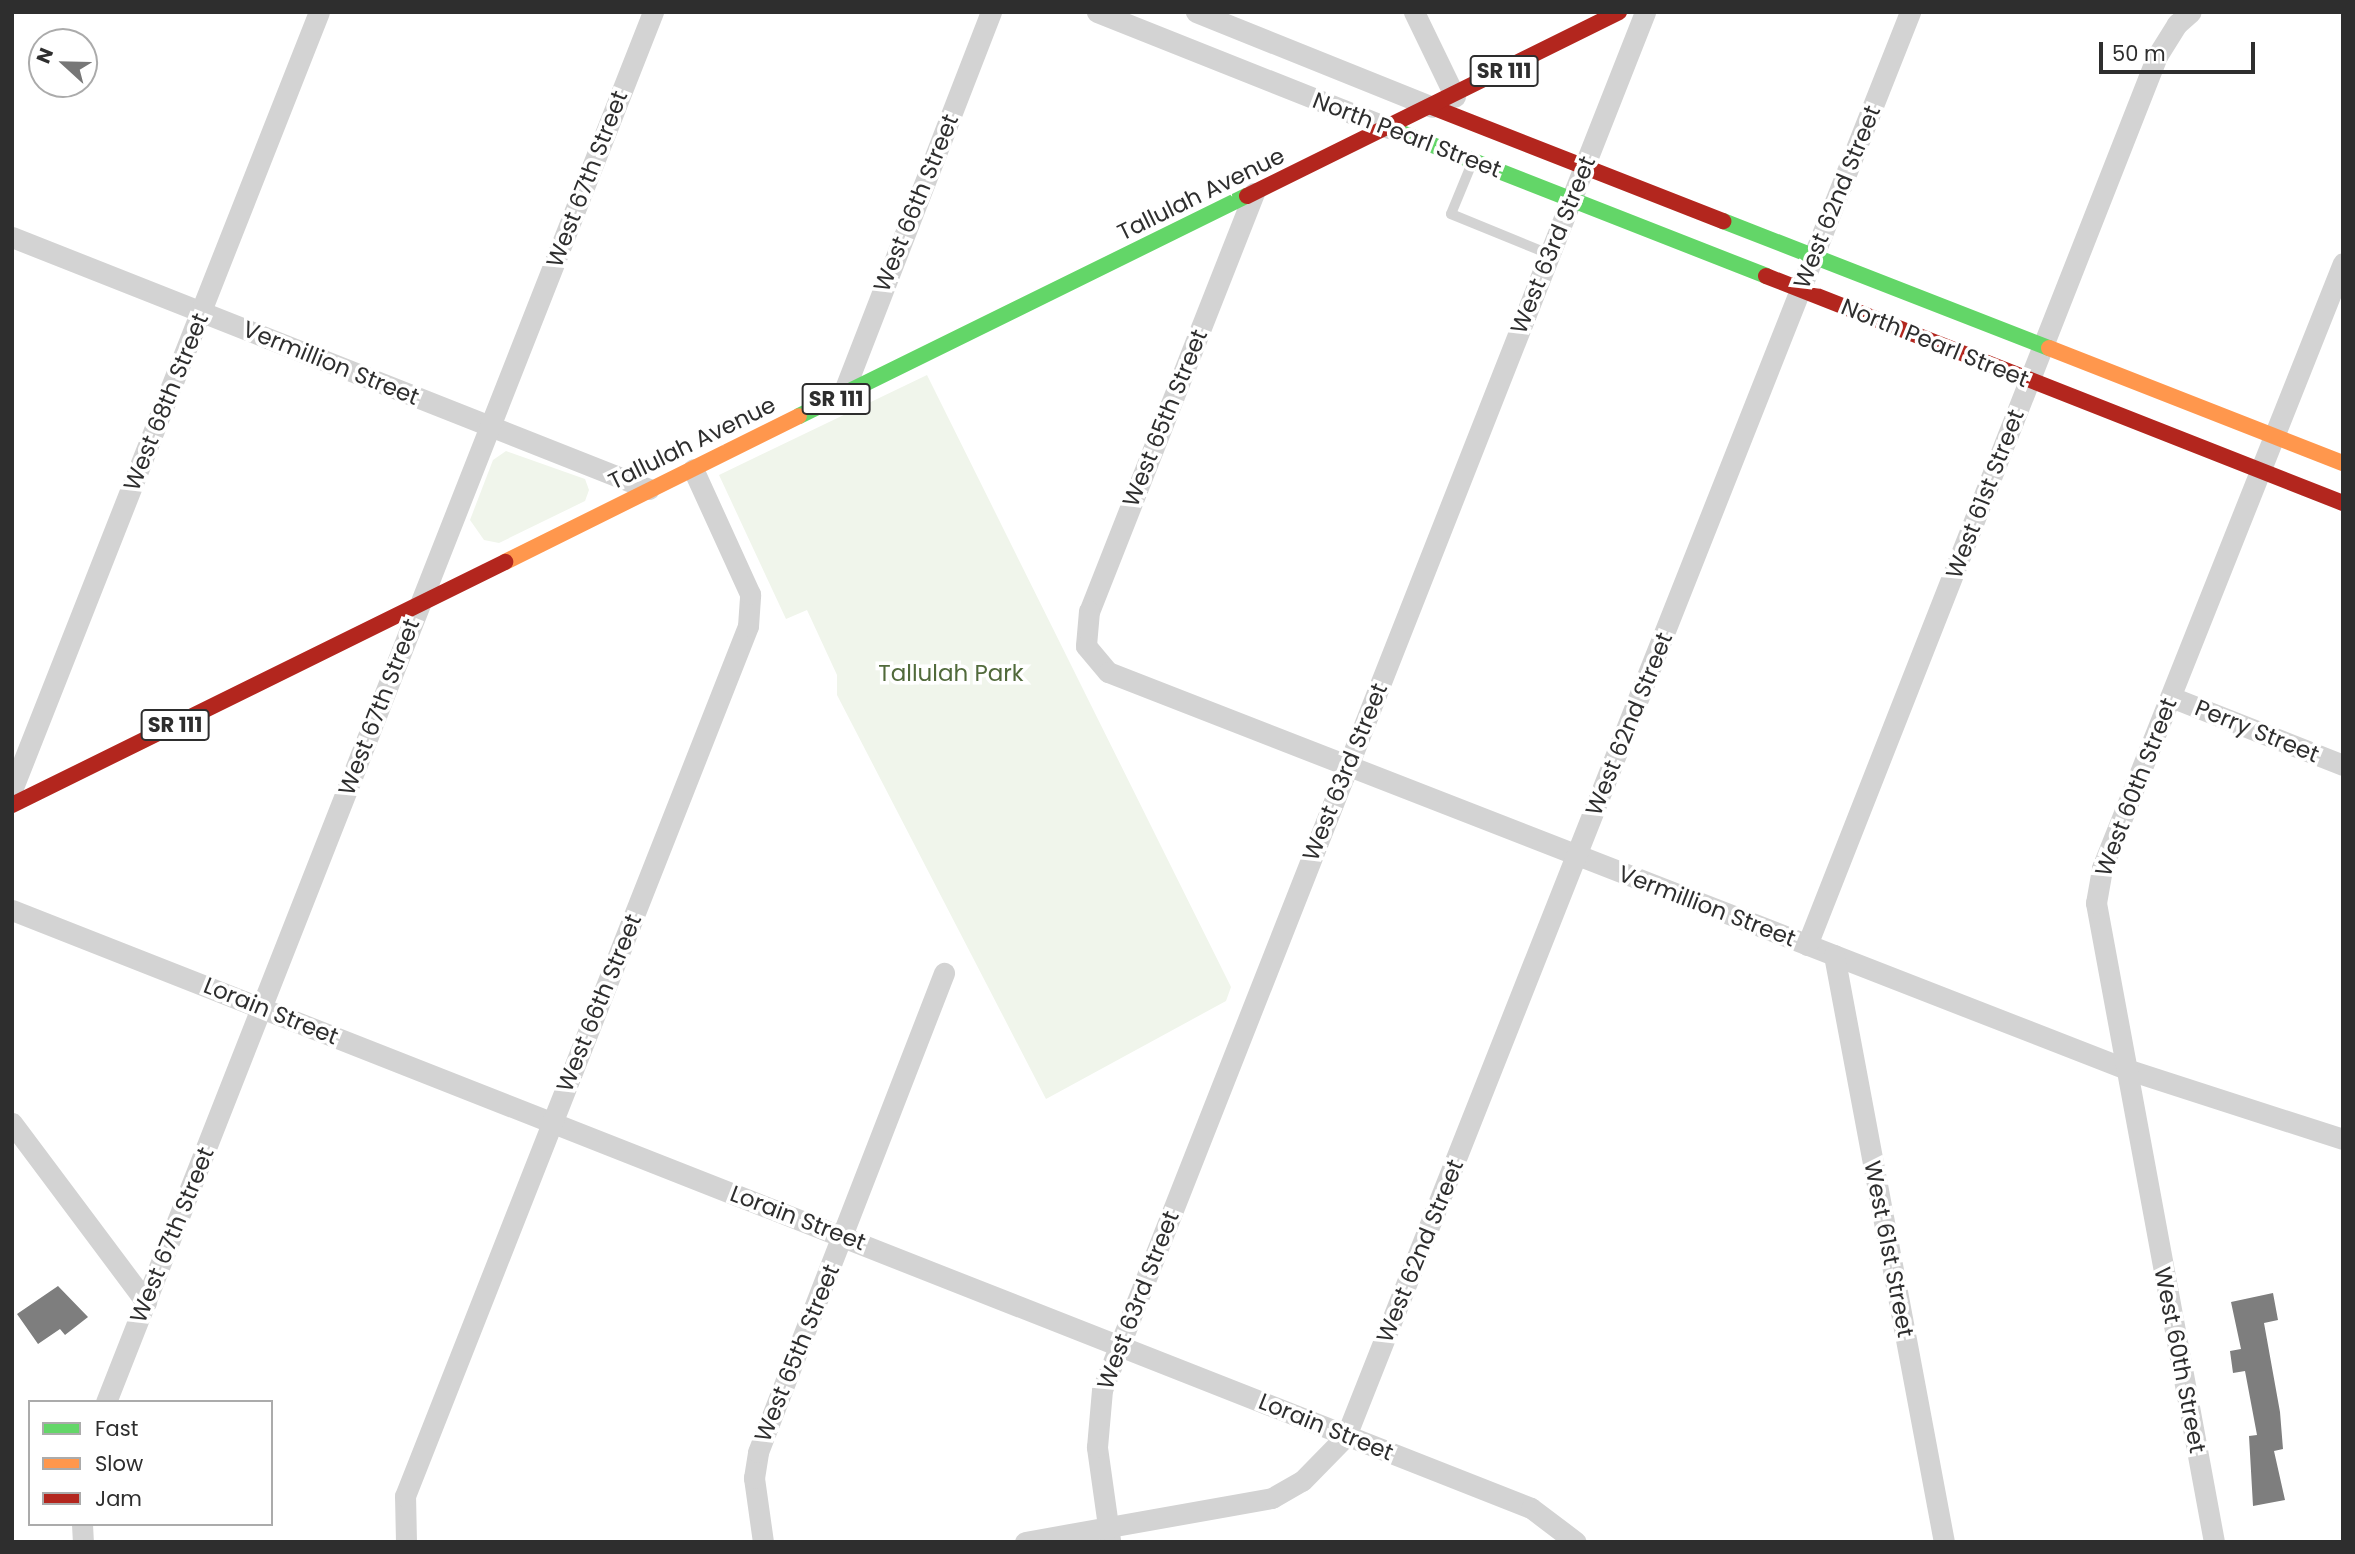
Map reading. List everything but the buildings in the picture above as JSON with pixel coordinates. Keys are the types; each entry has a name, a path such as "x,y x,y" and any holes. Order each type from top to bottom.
{"street":[{"name":"West 68th Street","path":"12,790 319,12"},
{"name":"West 67th Street","path":"107,1400 653,12"},
{"name":"West 66th Street","path":"842,396 991,12"},
{"name":"North Pearl Street","path":"1097,12 2343,503"},
{"name":"North Pearl Street","path":"1196,12 2343,463"},
{"path":"1414,12 1455,97"},
{"name":"Tallulah Avenue","path":"12,805 649,489 1455,97 1619,12"},
{"name":"West 63rd Street","path":"1110,1535 1096,1419 1119,1346 1644,12"},
{"name":"West 62nd Street","path":"1346,1436 1910,12"},
{"name":"West 61st Street","path":"1807,945 2157,57 2177,24 2191,12"},
{"name":"West 65th Street","path":"1086,646 1089,611 1254,193"},
{"name":"Vermillion Street","path":"12,237 649,489"},
{"name":"West 60th Street","path":"2214,1542 2096,903 2102,868 2271,435 2343,263"},
{"name":"West 66th Street","path":"406,1542 405,1496 751,611 743,576 693,469"},
{"name":"Vermillion Street","path":"1086,646 1108,672 2126,1069 2343,1139"},
{"name":"Perry Street","path":"2171,696 2343,765"},
{"name":"Lorain Street","path":"12,910 1531,1508 1576,1542"},
{"name":"West 61st Street","path":"1834,955 1944,1542"},
{"name":"West 65th Street","path":"763,1542 754,1478 758,1452 944,973"},
{"path":"12,1123 146,1302"},
{"path":"1025,1542 1110,1535 1272,1498 1302,1481 1346,1436"}],"lane":[{"path":"1473,161 1451,214 1549,254"}],"green space":[{"name":"Tallulah Park","path":"927,375 1231,987 1226,1001 1046,1099 837,695 837,675 807,610 786,619 719,475"},
{"path":"506,451 585,479 589,490 585,501 499,543 484,540 470,520 493,460"}],"traffic: fast":[{"path":"1389,128 1766,276"},
{"path":"799,416 1247,196"},
{"path":"1723,221 2049,348"}],"traffic: slow":[{"path":"2049,348 2343,463"},
{"path":"505,562 799,416"}],"traffic: jam":[{"path":"1247,196 1619,12"},
{"path":"1432,107 1723,221"},
{"path":"1766,276 2343,503"},
{"path":"12,805 505,562"}]}
